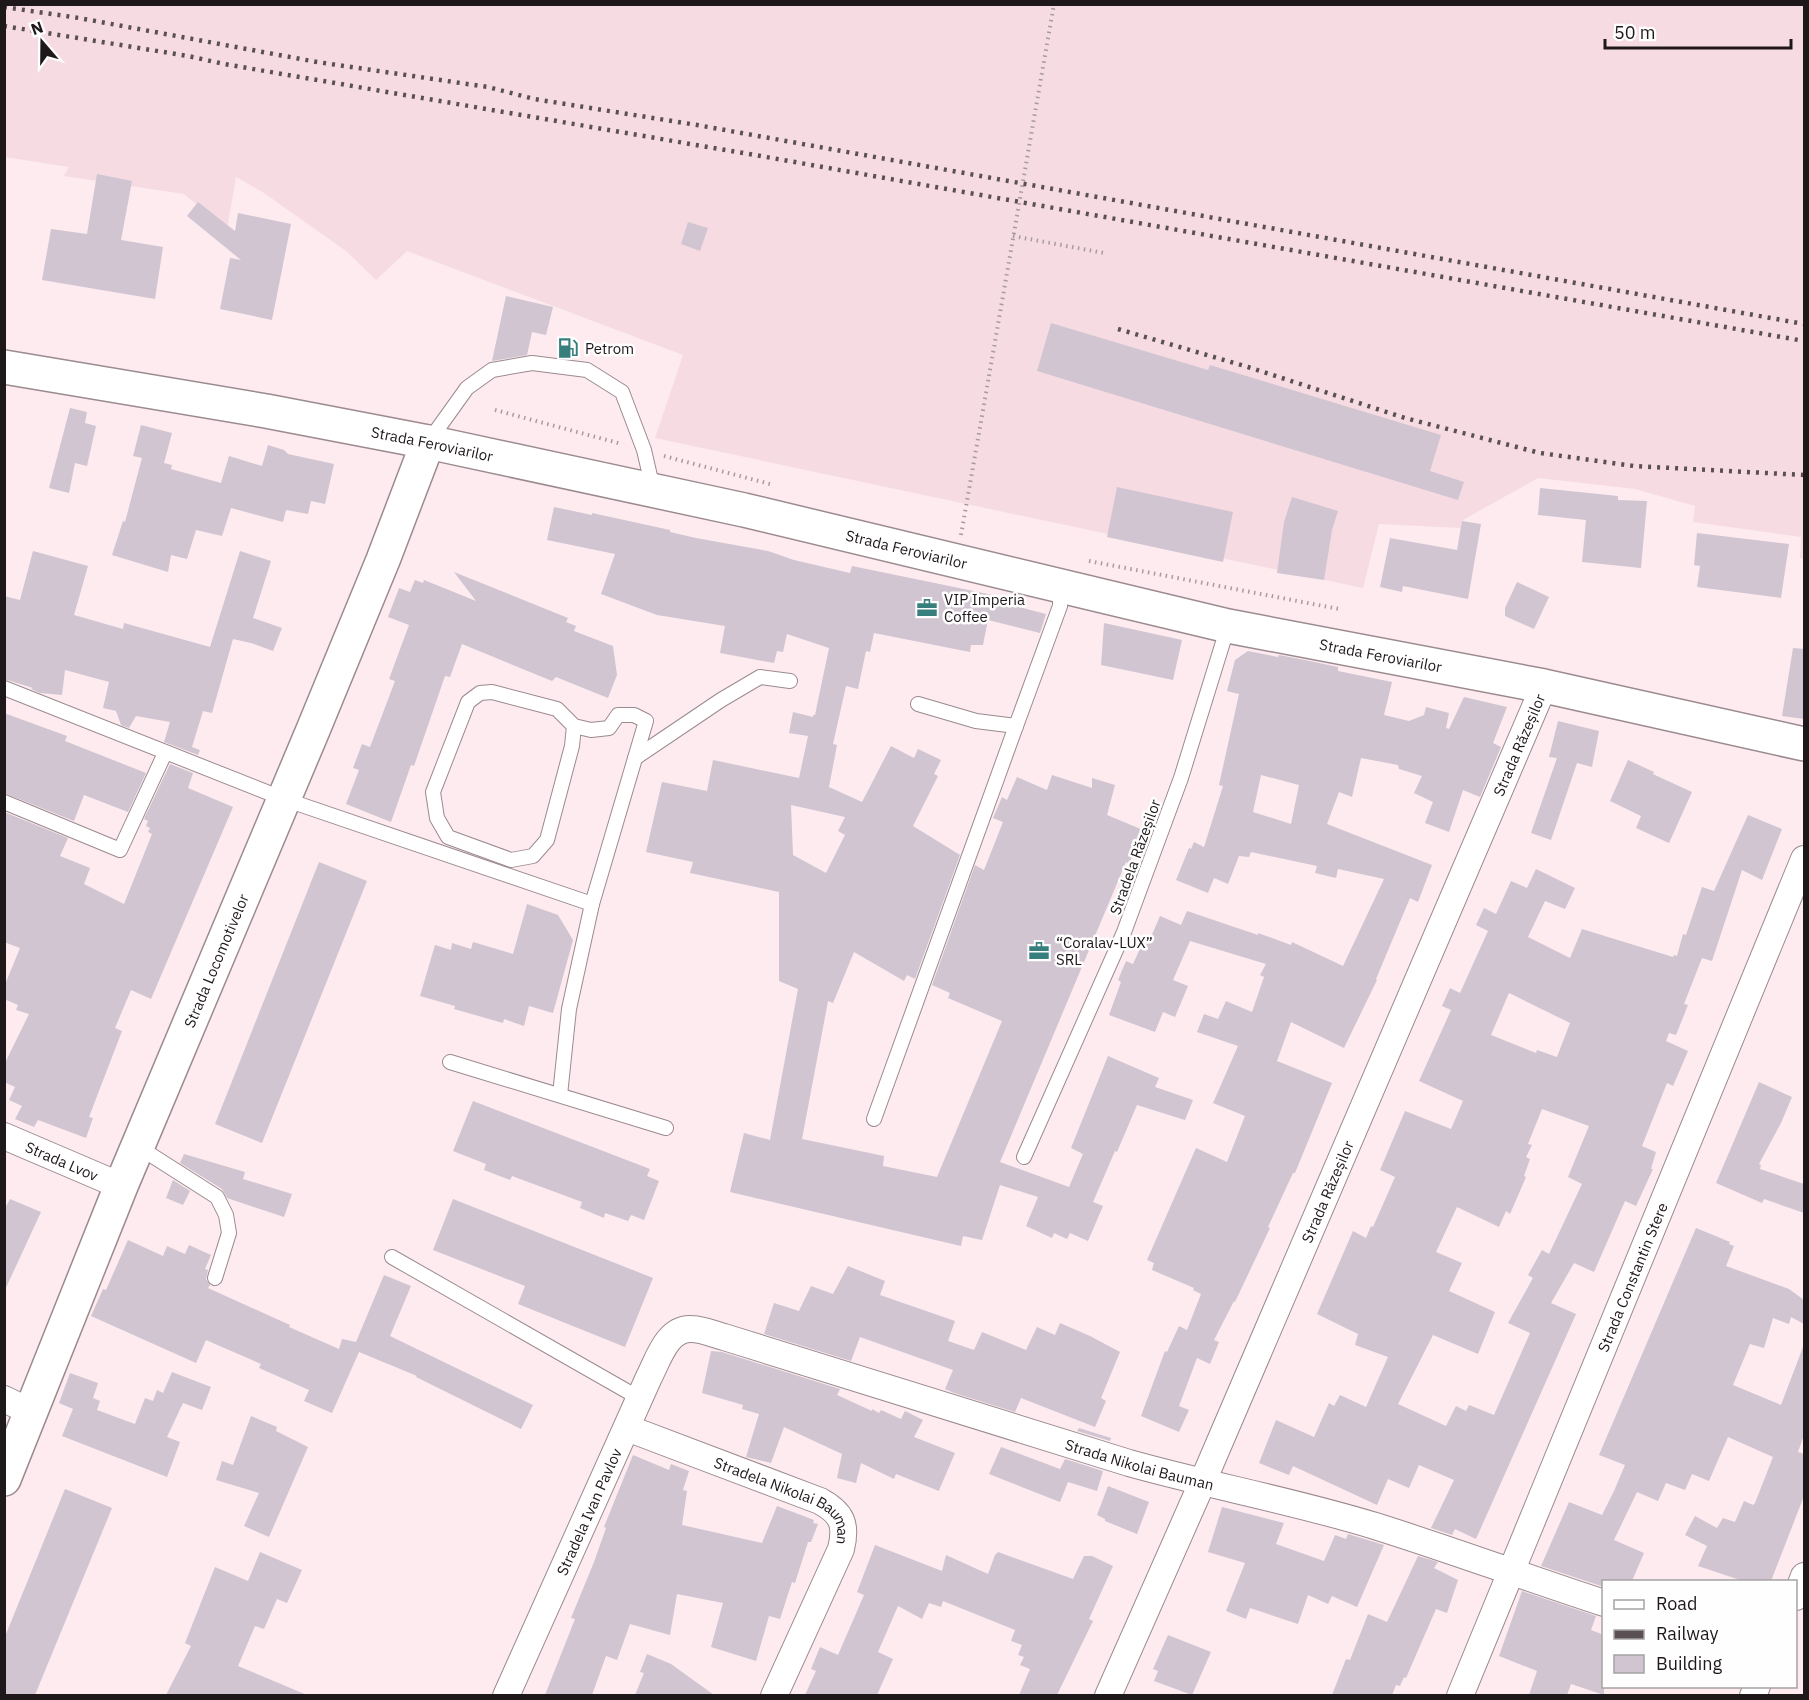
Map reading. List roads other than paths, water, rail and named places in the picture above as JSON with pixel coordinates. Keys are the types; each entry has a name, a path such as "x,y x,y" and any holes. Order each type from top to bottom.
{"main road":[{"name":"Strada Feroviarilor","path":"4,367 266,411 428,442 744,510 1228,626 1544,686 1804,744"},
{"name":"Strada Locomotivelor","path":"4,1479 18,1406 121,1186 284,800 383,560 428,442"}],"street":[{"name":"Strada Răzeșilor","path":"1108,1695 1203,1481 1544,686"},
{"name":"Strada Constantin Stere","path":"1460,1695 1804,859"},
{"name":"Strada Lvov","path":"4,1136 121,1186"},
{"name":"Strada Nikolai Bauman","path":"678,1332 694,1329 724,1337 1129,1463 1273,1498 1375,1526 1602,1602"},
{"name":"Stradela Ivan Pavlov","path":"506,1695 639,1398 664,1347 678,1332"},
{"name":"Stradela Nikolai Bauman","path":"627,1428 820,1501 834,1509 842,1520 844,1535 841,1549 774,1695"},
{"path":"1797,1594 1804,1576"}],"lane":[{"path":"428,442 467,388 492,370 532,363 587,370 622,392 644,450 653,491"},
{"path":"874,1119 1060,606 1060,586"},
{"name":"Stradela Răzeșilor","path":"1024,1157 1124,932 1181,778 1228,626"},
{"path":"635,758 721,700 760,677 790,681"},
{"path":"4,688 284,800 592,904"},
{"path":"560,1095 569,1009 592,904 646,721 633,715 618,716 609,728 591,730 574,726 557,709 492,692 480,693 468,702 433,792 436,818 448,837 511,860 533,856 547,840 572,746 574,726"},
{"path":"918,704 976,721 1017,726"},
{"path":"4,802 120,850 165,753"},
{"path":"450,1062 666,1128"},
{"path":"137,1146 218,1197 226,1215 229,1233 215,1278"},
{"path":"392,1257 639,1398"}],"railway":[{"path":"4,7 79,18 317,62 488,87 534,99 697,125 1804,324"},
{"path":"4,26 772,158 1804,341"},
{"path":"1118,329 1248,367 1405,418 1540,453 1634,466 1804,475"}],"place":[{"name":"Petrom","path":"568,348"},
{"name":"VIP Imperia Coffee","path":"927,608"},
{"name":"“Coralav-LUX” SRL","path":"1039,951"}]}
